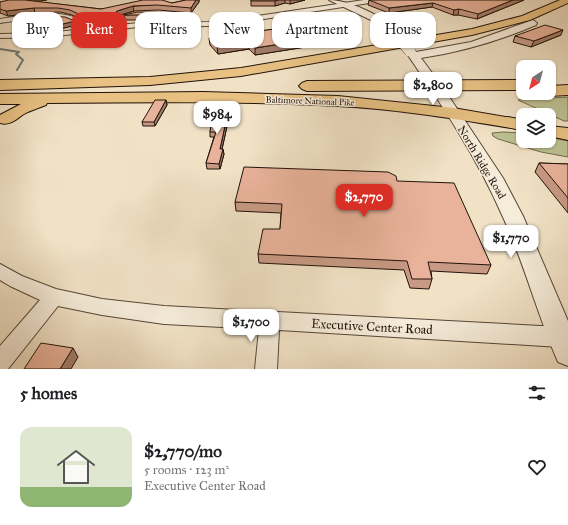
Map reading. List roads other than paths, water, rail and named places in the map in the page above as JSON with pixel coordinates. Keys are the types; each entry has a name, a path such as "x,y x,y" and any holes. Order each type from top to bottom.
{"main road":[{"path":"0,86 180,79 264,69 472,32 526,18 568,0"},
{"path":"533,23 568,4"},
{"name":"Baltimore National Pike","path":"0,86 516,85"},
{"path":"556,85 568,85"},
{"path":"203,97 297,94 419,95 430,93 436,86"},
{"path":"556,91 568,90"},
{"path":"453,113 455,104 461,100 516,94"},
{"name":"Baltimore National Pike","path":"0,99 203,97 345,102 453,113 516,124"},
{"path":"2,115 54,98"},
{"path":"556,130 568,131"},
{"path":"556,131 568,134"}],"street":[{"name":"North Ridge Road","path":"333,0 346,5 391,29 412,53 436,86 494,178 513,216 564,345"},
{"path":"201,23 253,20 376,0"},
{"path":"0,21 38,16 63,16 71,18"},
{"path":"412,53 452,50 488,41 533,23"},
{"path":"0,36 32,36 71,32"},
{"name":"Executive Center Road","path":"0,271 16,281 54,297 102,307 164,315 270,321 564,345"},
{"path":"0,362 54,297"},
{"path":"266,369 270,321"}],"waterway":[{"path":"0,49 19,52 16,54 23,60 17,70"}]}
